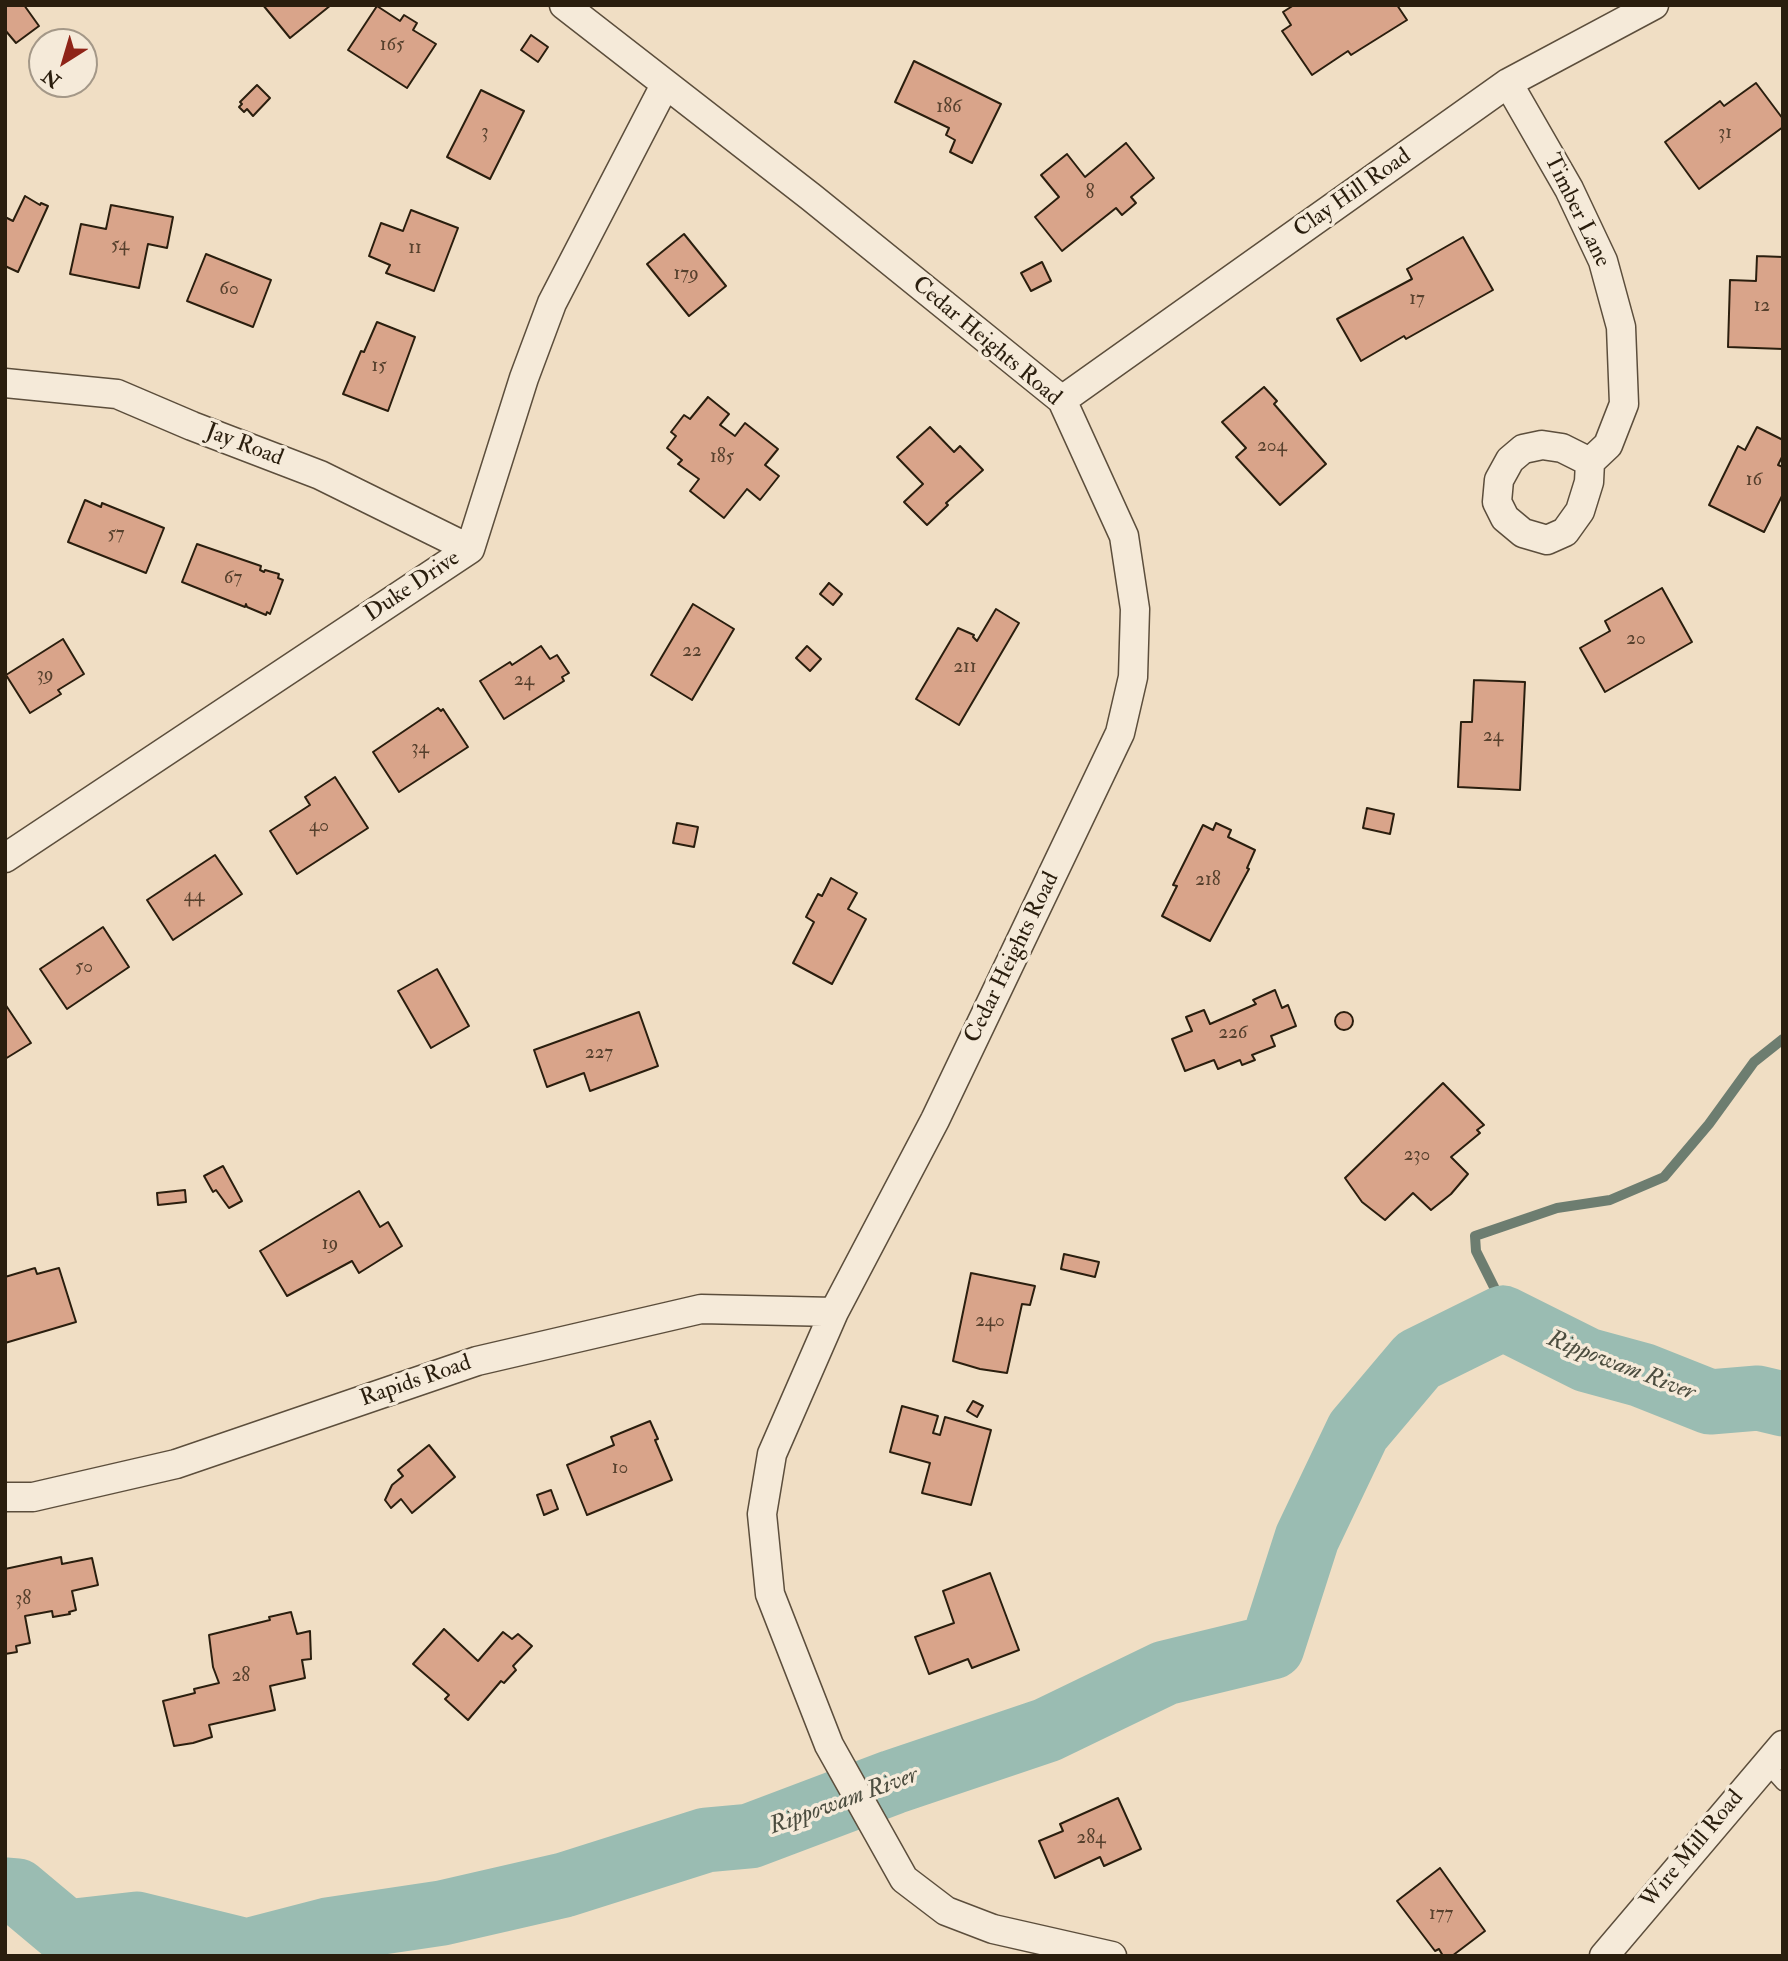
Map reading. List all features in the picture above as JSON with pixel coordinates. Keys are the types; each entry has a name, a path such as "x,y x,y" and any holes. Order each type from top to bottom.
{"street":[{"name":"Cedar Heights Road","path":"564,5 811,197 1062,400 1124,536 1135,609 1133,677 1120,733 935,1120 834,1312 772,1454 762,1514 770,1594 829,1745 904,1879 946,1911 981,1925 1112,1956"},
{"name":"Clay Hill Road","path":"1062,400 1508,83 1654,5"},
{"name":"Timber Lane","path":"1508,83 1569,188 1603,261 1621,327 1624,404 1608,445 1590,462"},
{"name":"Duke Drive","path":"5,858 470,549 524,378 552,303 665,85"},
{"name":"Jay Road","path":"5,383 117,394 320,475 470,549"},
{"name":"Rapids Road","path":"5,1497 33,1497 176,1464 477,1361 701,1309 834,1312"},
{"name":"Wire Mill Road","path":"1604,1956 1777,1764"}],"building":[{"path":"5,5 24,5 39,26 28,28 28,34 16,43 5,30"},
{"path":"263,5 331,5 290,38"},
{"path":"1294,5 1397,5 1407,20 1351,55 1348,51 1312,75 1282,31 1291,25 1283,12"},
{"path":"377,6 400,21 404,15 417,23 413,30 436,44 407,88 348,50"},
{"path":"531,35 548,47 538,62 521,50"},
{"path":"914,61 1001,104 972,163 950,152 955,140 946,135 949,128 895,102"},
{"path":"1756,83 1783,119 1783,127 1699,189 1665,142 1720,101 1724,106"},
{"path":"257,85 270,98 253,116 247,109 244,112 239,107 242,104 240,102"},
{"path":"481,90 524,111 490,179 447,157"},
{"path":"1126,143 1154,178 1131,197 1136,203 1122,215 1116,208 1062,251 1035,217 1059,197 1041,175 1067,154 1085,177"},
{"path":"25,196 40,205 41,203 48,206 18,272 5,266 5,217 13,221"},
{"path":"111,205 173,217 167,248 148,244 139,288 70,274 81,224 106,229"},
{"path":"411,210 458,228 434,291 386,273 390,265 369,256 381,223 403,231"},
{"path":"684,234 726,286 689,316 647,264"},
{"path":"1463,237 1493,290 1361,361 1337,319 1412,279 1407,269"},
{"path":"206,254 271,280 253,327 187,301"},
{"path":"1757,256 1783,257 1783,349 1728,347 1730,280 1756,281"},
{"path":"1042,262 1051,281 1031,291 1021,273"},
{"path":"377,322 415,337 388,411 343,394"},
{"path":"1264,387 1277,401 1274,404 1326,464 1280,505 1236,457 1246,448 1222,422"},
{"path":"708,397 729,414 720,425 735,436 745,423 778,449 765,465 779,476 760,500 747,489 724,518 690,491 699,479 678,464 682,460 667,448 676,436 671,432 684,415 690,419"},
{"path":"930,427 954,452 960,446 983,470 946,503 948,505 927,525 904,502 923,484 897,457"},
{"path":"1757,427 1783,440 1783,455 1778,465 1783,467 1783,494 1764,532 1709,505 1738,446 1745,450"},
{"path":"85,500 101,507 102,503 164,528 146,573 68,542"},
{"path":"197,544 261,566 260,570 264,572 265,570 279,574 278,578 283,580 270,614 267,612 266,615 247,607 246,604 245,607 182,582"},
{"path":"829,583 842,594 833,605 820,594"},
{"path":"1662,588 1692,642 1605,692 1580,648 1610,631 1605,621"},
{"path":"693,604 734,629 692,700 651,675"},
{"path":"996,609 1019,623 959,725 916,699 958,628 974,635 977,641"},
{"path":"63,639 84,674 58,690 61,694 30,713 6,675"},
{"path":"541,646 550,659 557,655 569,673 562,677 564,681 504,719 480,681"},
{"path":"807,646 821,659 810,671 796,658"},
{"path":"1474,680 1525,682 1520,790 1458,787 1461,722 1472,722"},
{"path":"438,708 441,711 443,709 468,747 399,792 373,752"},
{"path":"335,777 368,828 297,874 270,831 310,805 305,797"},
{"path":"1367,808 1394,814 1390,834 1363,828"},
{"path":"677,823 698,827 694,847 673,843"},
{"path":"1216,823 1231,830 1228,837 1255,850 1247,868 1249,869 1210,941 1162,916 1177,886 1173,885 1203,825 1213,830"},
{"path":"215,855 242,894 173,940 147,900"},
{"path":"831,878 857,893 848,909 866,919 832,984 793,963 814,922 806,917 818,894 822,896"},
{"path":"103,927 129,967 67,1009 40,969"},
{"path":"437,969 469,1026 431,1048 398,991"},
{"path":"1275,990 1282,1008 1288,1005 1296,1026 1271,1036 1275,1046 1252,1055 1255,1060 1242,1065 1240,1060 1218,1069 1214,1060 1185,1071 1172,1039 1192,1031 1186,1017 1204,1010 1210,1024 1256,1004 1253,1000"},
{"path":"5,1004 31,1043 5,1059"},
{"path":"639,1012 658,1066 590,1091 584,1073 547,1087 534,1050"},
{"path":"1344,1012 1350,1015 1353,1021 1350,1027 1344,1030 1338,1027 1335,1021 1338,1015"},
{"path":"1443,1083 1484,1125 1477,1130 1480,1133 1451,1157 1468,1174 1451,1194 1431,1210 1413,1193 1385,1220 1362,1202 1345,1178"},
{"path":"223,1166 242,1201 229,1208 216,1190 213,1192 204,1176"},
{"path":"185,1190 186,1202 158,1205 157,1193"},
{"path":"359,1191 380,1227 388,1222 402,1246 359,1273 352,1261 287,1296 260,1251"},
{"path":"1064,1254 1099,1262 1095,1277 1061,1269"},
{"path":"35,1268 37,1274 59,1268 76,1322 5,1343 5,1277"},
{"path":"971,1273 1035,1286 1030,1305 1022,1304 1007,1373 953,1361"},
{"path":"973,1401 983,1406 977,1417 967,1411"},
{"path":"902,1406 938,1416 933,1433 940,1435 945,1417 991,1430 971,1505 922,1493 930,1463 890,1452"},
{"path":"650,1421 672,1480 587,1515 567,1465 614,1445 611,1437"},
{"path":"429,1445 455,1477 412,1513 401,1499 391,1508 385,1500 392,1485 403,1476 398,1470"},
{"path":"551,1490 558,1509 544,1515 537,1495"},
{"path":"61,1557 62,1564 92,1558 98,1585 72,1591 76,1610 69,1612 70,1614 53,1617 52,1611 25,1616 30,1643 16,1646 17,1652 5,1654 5,1569"},
{"path":"990,1573 1019,1650 972,1668 968,1659 929,1674 915,1637 954,1623 943,1591"},
{"path":"291,1612 297,1634 310,1631 311,1659 302,1660 305,1678 270,1686 275,1710 209,1725 212,1737 174,1746 163,1701 195,1693 194,1689 219,1683 213,1667 209,1635"},
{"path":"444,1629 478,1661 503,1632 512,1639 518,1634 532,1646 513,1666 516,1670 504,1683 501,1681 468,1720 445,1699 449,1695 413,1664"},
{"path":"1118,1798 1141,1849 1104,1866 1100,1857 1055,1878 1039,1841 1063,1831 1060,1824"},
{"path":"1440,1868 1485,1931 1452,1956 1443,1956 1439,1949 1435,1951 1397,1901"}],"waterway":[{"name":"Rippowam River","path":"1503,1318 1494,1287 1476,1251 1475,1236 1557,1208 1610,1200 1664,1177 1709,1124 1754,1062 1783,1039"},
{"name":"Rippowam River","path":"5,1890 17,1891 66,1932 137,1924 247,1951 328,1930 442,1913 564,1885 706,1840 750,1836 893,1782 1047,1730 1165,1673 1272,1647 1307,1538 1358,1431 1418,1360 1503,1318 1587,1360 1642,1375 1710,1402 1758,1398 1783,1404"}]}
